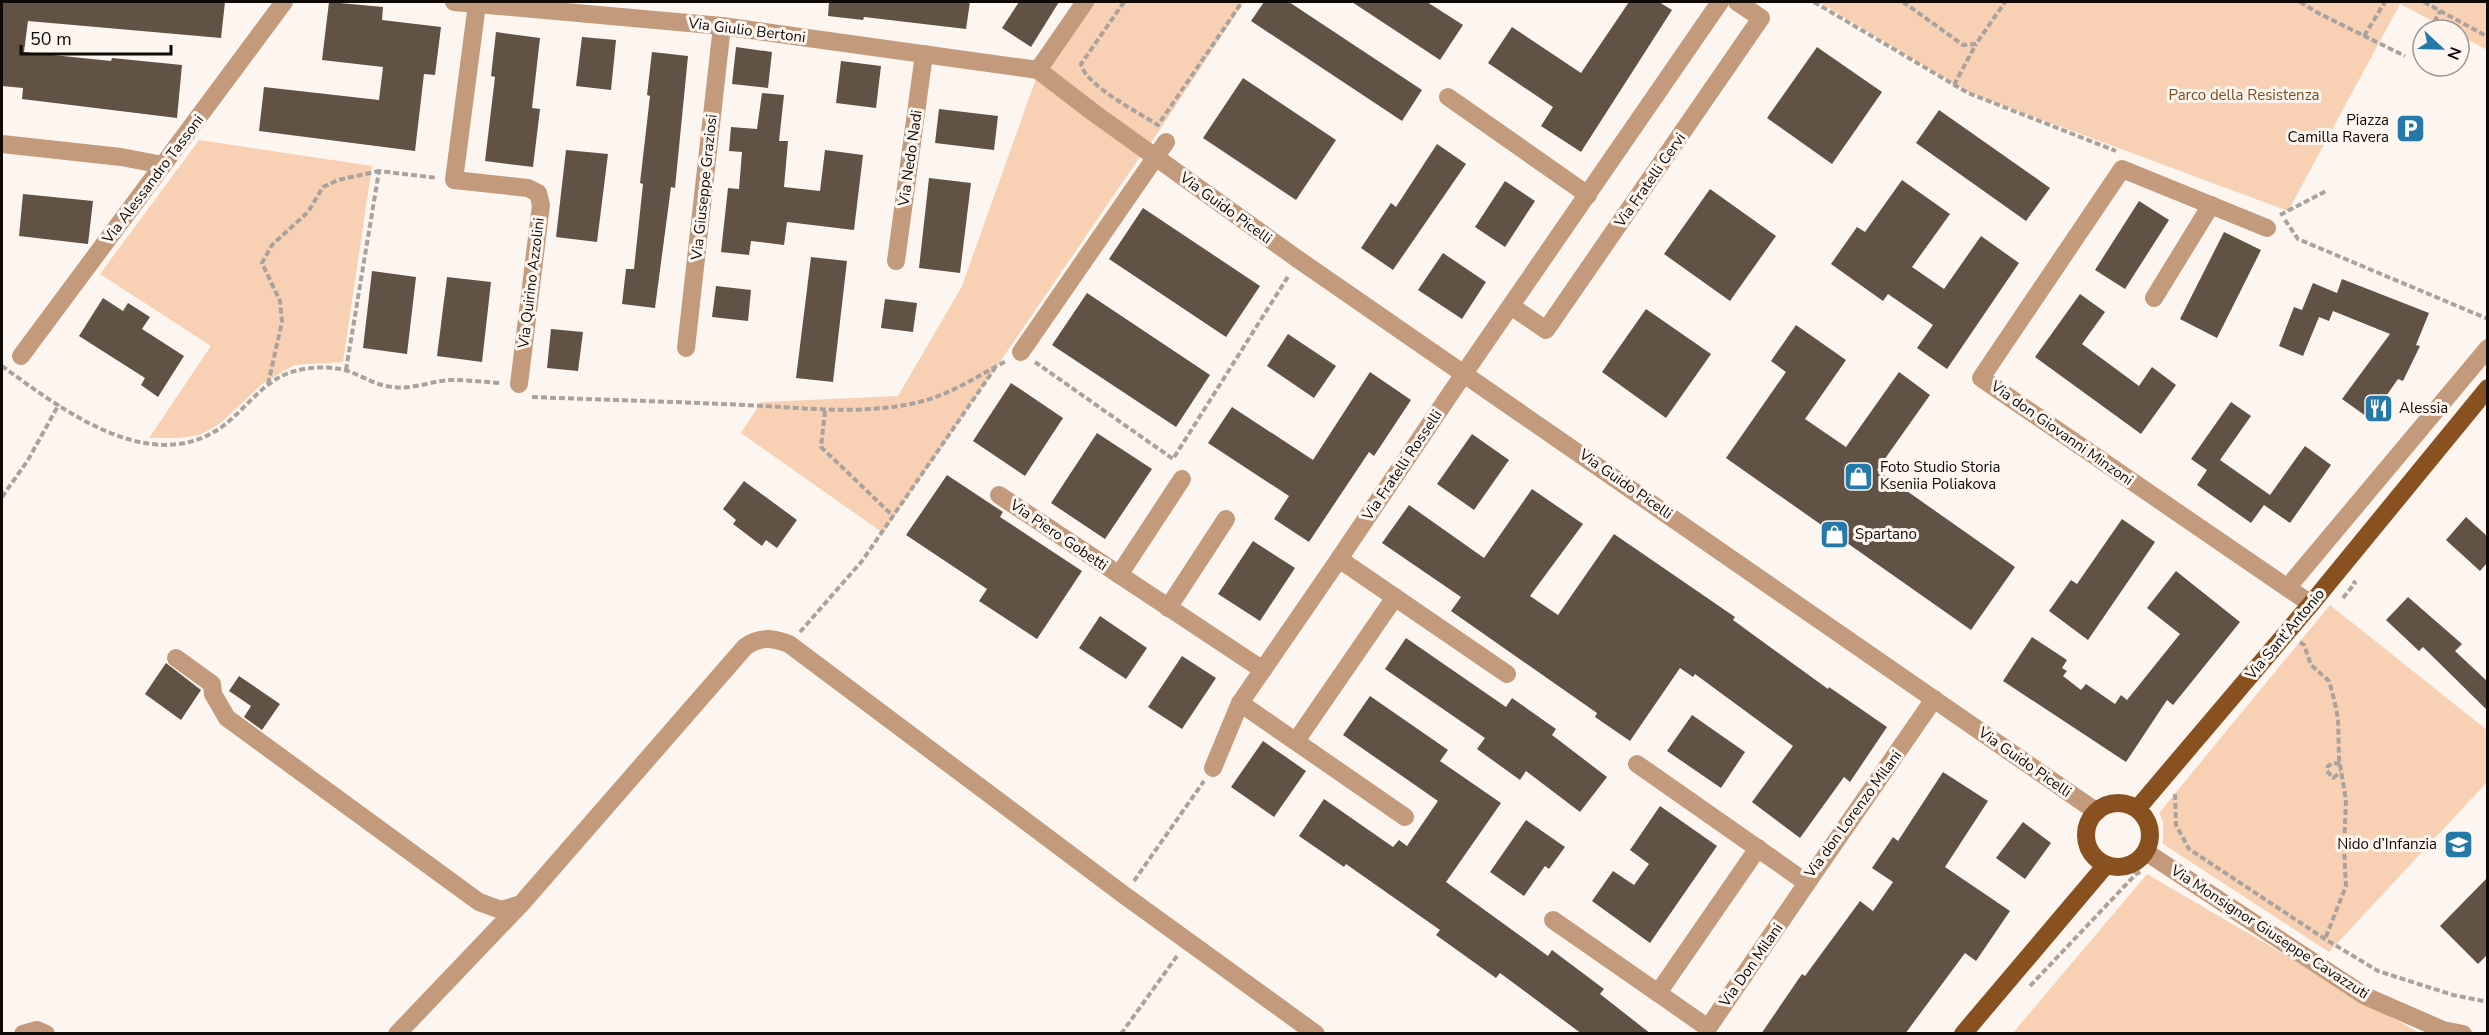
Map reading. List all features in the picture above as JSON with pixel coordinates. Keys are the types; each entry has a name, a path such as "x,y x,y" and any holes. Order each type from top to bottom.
{"main road":[{"name":"Via Sant'Antonio","path":"2137,809 2311,604 2487,388"},
{"path":"2121,803 2137,809 2148,824 2149,843 2145,861 2115,867 2106,865 2097,859 2087,841 2087,830 2097,812 2104,807 2121,803"},
{"path":"1969,1032 2106,865"}],"street":[{"name":"Via Alessandro Tassoni","path":"21,356 284,2"},
{"name":"Via Giulio Bertoni","path":"454,2 722,26 1038,70"},
{"path":"1038,70 1085,2"},
{"path":"1465,372 1720,2"},
{"name":"Via Fratelli Cervi","path":"1511,306 1546,330 1761,18 1737,2"},
{"path":"454,180 477,4"},
{"name":"Via Giuseppe Graziosi","path":"686,348 722,26"},
{"name":"Via Nedo Nadi","path":"896,261 924,54"},
{"name":"Via Guido Picelli","path":"1038,70 1160,150 1299,260 1465,372 2097,812"},
{"path":"1448,97 1588,195"},
{"path":"2,144 121,157 163,165"},
{"path":"1021,352 1160,150"},
{"name":"Via don Giovanni Minzoni","path":"2269,220 2211,205 2122,169 1981,378 2311,604"},
{"name":"Via Quirino Azzolini","path":"454,180 528,188 538,193 541,206 519,384"},
{"path":"2154,298 2211,205"},
{"name":"Via Sant'Antonio","path":"2288,587 2487,348"},
{"name":"Via Fratelli Rosselli","path":"1213,768 1240,703 1465,372"},
{"path":"2411,441 2430,458"},
{"name":"Via Piero Gobetti","path":"1119,575 1182,479"},
{"name":"Via Piero Gobetti","path":"999,495 1263,670"},
{"path":"1168,608 1226,519"},
{"path":"1339,559 1507,674"},
{"path":"1296,741 1395,597"},
{"path":"397,1034 522,903 745,647 755,640 766,638 789,644 1124,895 1316,1034"},
{"path":"176,658 212,684 213,694 227,718 479,902 501,910 522,903"},
{"name":"Via don Lorenzo Milani","path":"1637,764 1808,883 1934,699"},
{"path":"1240,703 1405,817"},
{"path":"1553,920 1658,993 1758,848"},
{"name":"Via Monsignor Giuseppe Cavazzuti","path":"2145,861 2365,996 2443,1030 2463,1034"},
{"name":"Via Don Milani","path":"1658,993 1708,1028 1808,883"},
{"path":"23,1034 37,1030 45,1034"}],"path":[{"path":"1124,2 1081,64 1082,72 1094,83 1158,125 1242,2"},
{"path":"1814,2 1968,93 2127,155"},
{"path":"1903,2 1963,45 1976,44"},
{"path":"1954,85 1976,44 2005,2"},
{"path":"2300,2 2405,56"},
{"path":"2364,36 2385,2"},
{"path":"2424,2 2487,37"},
{"path":"2436,18 2440,11"},
{"path":"1139,125 1144,116"},
{"path":"268,384 282,322 280,301 262,263 272,245 309,212 323,187 338,180 379,171 454,180"},
{"path":"346,370 379,171"},
{"path":"2269,220 2328,190"},
{"path":"2282,215 2298,239 2487,319"},
{"path":"2,366 96,429 127,439 157,445 178,444 213,433 226,424 268,384 292,371 306,368 346,370 362,379 390,387 419,386 449,380 519,384 517,396 766,406 825,411 889,408 916,403 946,393 1021,352 1173,459 1291,273"},
{"path":"789,644 862,561 998,365"},
{"path":"2,497 27,460 59,404"},
{"path":"825,411 821,447 893,516"},
{"path":"2304,645 2312,665 2329,681 2332,690 2338,718 2340,764 2346,800 2344,849 2346,886 2325,939"},
{"path":"2340,764 2334,763 2328,766 2327,771 2333,778 2341,772"},
{"path":"1124,895 1213,768"},
{"path":"2176,784 2174,805 2176,825 2189,849 2325,939 2378,971 2453,995 2487,1002"},
{"path":"2028,989 2136,874 2145,861"},
{"path":"1121,1034 1188,941"}],"green space":[{"path":"1088,2 1244,2 1147,149 1041,69"},
{"name":"Parco della Resistenza","path":"1819,2 2487,2 2487,50 2471,41 2471,18 2427,18 2400,4 2288,211 1970,93"},
{"path":"1038,73 1144,151 883,533 741,433 761,402 898,396 962,286"},
{"path":"199,140 372,166 343,362 294,365 262,384 223,421 199,435 149,438 211,346 100,274"},
{"path":"2330,605 2487,730 2488,781 2329,952 2163,844 2163,822 2159,813"},
{"path":"2147,874 2419,1033 2012,1034"}],"building":[{"path":"2,2 225,2 221,38 28,21 24,52 111,61 112,58 182,65 177,118 22,99 23,88 2,86"},
{"path":"329,2 383,7 382,20 441,27 435,75 424,74 415,151 259,131 264,87 379,100 383,67 322,60"},
{"path":"829,2 970,2 966,29 864,17 863,20 828,16"},
{"path":"1019,2 1059,2 1031,47 1002,28"},
{"path":"1264,2 1289,2 1422,90 1402,121 1251,21"},
{"path":"1352,2 1427,2 1463,25 1440,60"},
{"path":"1629,2 1659,2 1672,10 1581,152 1541,126 1553,107 1488,63 1512,27 1581,73"},
{"path":"496,32 540,38 532,108 540,109 533,167 485,161 495,77 491,76"},
{"path":"582,37 616,40 611,90 576,86"},
{"path":"736,47 772,52 768,88 732,84"},
{"path":"1817,47 1882,92 1832,164 1767,118"},
{"path":"652,52 688,56 675,188 671,187 655,308 622,304 626,269 634,269 643,184 640,183 650,96 647,95"},
{"path":"841,61 881,66 876,108 836,103"},
{"path":"1243,78 1336,140 1296,200 1203,138"},
{"path":"762,93 784,95 779,141 788,141 784,187 820,191 825,150 863,155 854,230 787,222 784,245 751,241 749,255 721,252 728,188 739,189 742,152 729,151 731,127 757,129"},
{"path":"939,109 998,116 994,150 935,143"},
{"path":"1939,110 2050,188 2026,221 1916,143"},
{"path":"1437,144 1466,164 1393,270 1361,248 1391,203 1396,207"},
{"path":"566,150 608,154 597,242 556,237"},
{"path":"929,178 971,183 960,273 919,268"},
{"path":"1902,180 1950,214 1912,267 1944,289 1981,236 2019,263 1947,369 1917,348 1933,325 1888,294 1883,301 1831,264 1857,227 1865,232"},
{"path":"1505,181 1535,201 1505,247 1475,227"},
{"path":"1710,189 1776,236 1730,301 1664,254"},
{"path":"23,194 93,201 88,244 19,236"},
{"path":"2139,201 2169,220 2125,289 2095,270"},
{"path":"1143,208 1260,286 1226,337 1109,259"},
{"path":"2224,232 2261,250 2217,338 2180,319"},
{"path":"1443,253 1486,282 1462,319 1418,290"},
{"path":"811,257 847,261 833,382 796,378"},
{"path":"372,271 416,277 407,354 363,348"},
{"path":"447,277 491,282 482,362 437,356"},
{"path":"2342,279 2429,313 2416,345 2420,346 2403,381 2398,379 2370,419 2342,399 2390,334 2333,311 2329,321 2319,317 2303,356 2279,346 2294,307 2302,310 2313,283 2337,293"},
{"path":"716,286 751,290 748,321 712,317"},
{"path":"1087,293 1210,375 1176,427 1052,345"},
{"path":"2080,294 2105,312 2082,344 2139,386 2152,367 2176,385 2141,434 2035,357"},
{"path":"103,298 123,311 128,303 150,317 142,329 184,356 158,397 141,385 145,378 79,336"},
{"path":"885,299 917,303 913,332 881,328"},
{"path":"1646,309 1711,354 1666,418 1602,372"},
{"path":"1796,325 1846,360 1805,419 1846,447 1899,372 1930,395 1877,470 2015,567 1971,630 1726,458 1786,372 1771,361"},
{"path":"551,329 583,332 578,371 547,368"},
{"path":"1288,334 1336,366 1314,398 1267,366"},
{"path":"1370,372 1411,400 1374,456 1369,452 1309,542 1274,519 1289,496 1208,443 1232,407 1313,460"},
{"path":"1011,383 1063,418 1025,476 973,441"},
{"path":"2231,402 2251,416 2220,460 2270,495 2305,446 2331,465 2290,523 2264,505 2251,523 2197,485 2207,470 2191,459"},
{"path":"1097,433 1152,469 1105,539 1051,503"},
{"path":"1472,434 1509,460 1474,510 1437,484"},
{"path":"947,475 1003,512 1000,517 1082,571 1037,639 979,601 987,589 906,535"},
{"path":"744,481 797,520 777,548 766,540 762,546 733,524 736,520 723,509"},
{"path":"1532,489 1583,524 1530,596 1558,615 1614,534 1735,617 1733,620 1828,689 1829,687 1887,727 1850,782 1844,777 1800,838 1752,802 1793,746 1695,674 1693,677 1680,668 1630,741 1595,717 1597,713 1451,611 1461,597 1382,543 1409,505 1484,558"},
{"path":"2466,517 2487,536 2487,563 2480,571 2446,540"},
{"path":"2122,519 2155,542 2088,640 2049,611 2071,580 2077,584"},
{"path":"1253,541 1295,568 1260,621 1218,594"},
{"path":"2176,571 2240,622 2173,705 2167,700 2126,762 2003,681 2032,637 2067,660 2062,668 2067,671 2063,676 2081,690 2086,684 2115,704 2121,695 2127,700 2180,634 2147,608"},
{"path":"2408,597 2462,644 2455,651 2487,681 2487,710 2423,647 2419,651 2386,620"},
{"path":"1100,616 1147,648 1126,679 1079,648"},
{"path":"1406,638 1506,707 1512,698 1556,729 1552,735 1607,777 1580,812 1526,771 1520,780 1477,749 1485,738 1385,669"},
{"path":"1182,656 1216,678 1182,729 1148,707"},
{"path":"166,663 201,690 181,720 145,694"},
{"path":"239,676 280,704 262,730 244,717 251,706 229,691"},
{"path":"1370,696 1448,750 1440,761 1501,803 1446,882 1548,956 1552,950 1604,989 1600,994 1651,1034 1582,1034 1500,973 1496,978 1436,935 1440,930 1346,864 1344,867 1299,836 1324,799 1393,847 1399,840 1407,846 1438,801 1343,735"},
{"path":"1692,715 1745,752 1721,788 1667,751"},
{"path":"1263,741 1306,771 1274,817 1231,787"},
{"path":"1943,772 1988,801 1945,867 2010,911 1976,961 1965,953 1905,1034 1761,1034 1802,974 1805,976 1860,901 1873,911 1893,882 1872,868 1893,837 1898,841"},
{"path":"1660,806 1717,846 1650,943 1592,901 1613,871 1634,885 1649,864 1630,850"},
{"path":"1526,820 1565,847 1549,869 1545,866 1524,896 1490,872"},
{"path":"2023,822 2051,843 2025,879 1996,858"},
{"path":"2487,878 2487,955 2478,964 2440,926"}],"place":[{"name":"Piazza Camilla Ravera","path":"2410,129"},
{"name":"Alessia","path":"2378,408"},
{"name":"Foto Studio Storia Kseniia Poliakova","path":"1859,476"},
{"name":"Spartano","path":"1834,534"},
{"name":"Nido d’Infanzia","path":"2458,844"}]}
